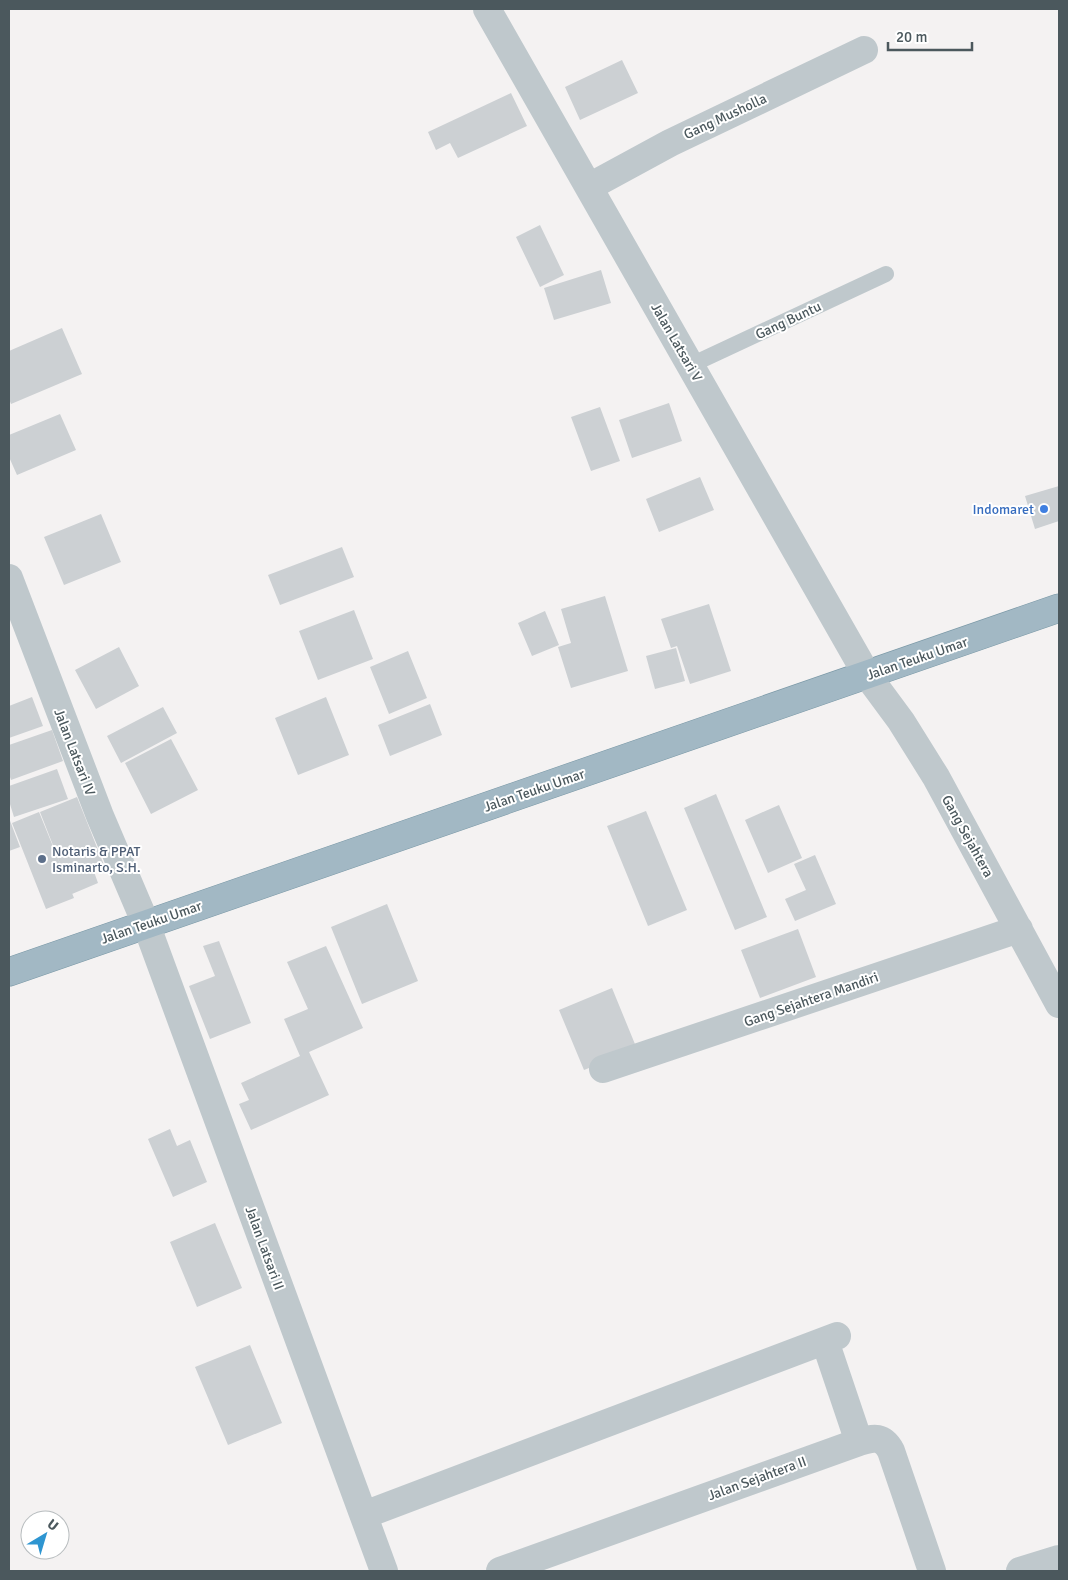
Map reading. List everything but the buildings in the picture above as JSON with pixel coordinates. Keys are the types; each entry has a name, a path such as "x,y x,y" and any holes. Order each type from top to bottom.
{"highway":[{"name":"Jalan Teuku Umar","path":"9,972 1059,608"}],"street":[{"name":"Jalan Latsari V","path":"487,9 867,675"},
{"name":"Gang Musholla","path":"589,187 687,134 864,50"},
{"name":"Jalan Latsari IV","path":"9,578 100,816 146,924"},
{"name":"Gang Sejahtera","path":"867,675 901,721 936,777 1059,1004"},
{"name":"Jalan Latsari II","path":"146,924 384,1571"},
{"name":"Gang Sejahtera Mandiri","path":"603,1069 1019,929"},
{"path":"364,1515 831,1339 859,1442"},
{"name":"Jalan Sejahtera II","path":"500,1571 859,1442 875,1438 882,1440 888,1446 932,1571"},
{"path":"1020,1571 1059,1559"}],"lane":[{"name":"Gang Buntu","path":"690,365 886,274"}],"place":[{"name":"Indomaret","path":"1044,509"},
{"name":"Notaris & PPAT Isminarto, S.H.","path":"42,859"}]}
